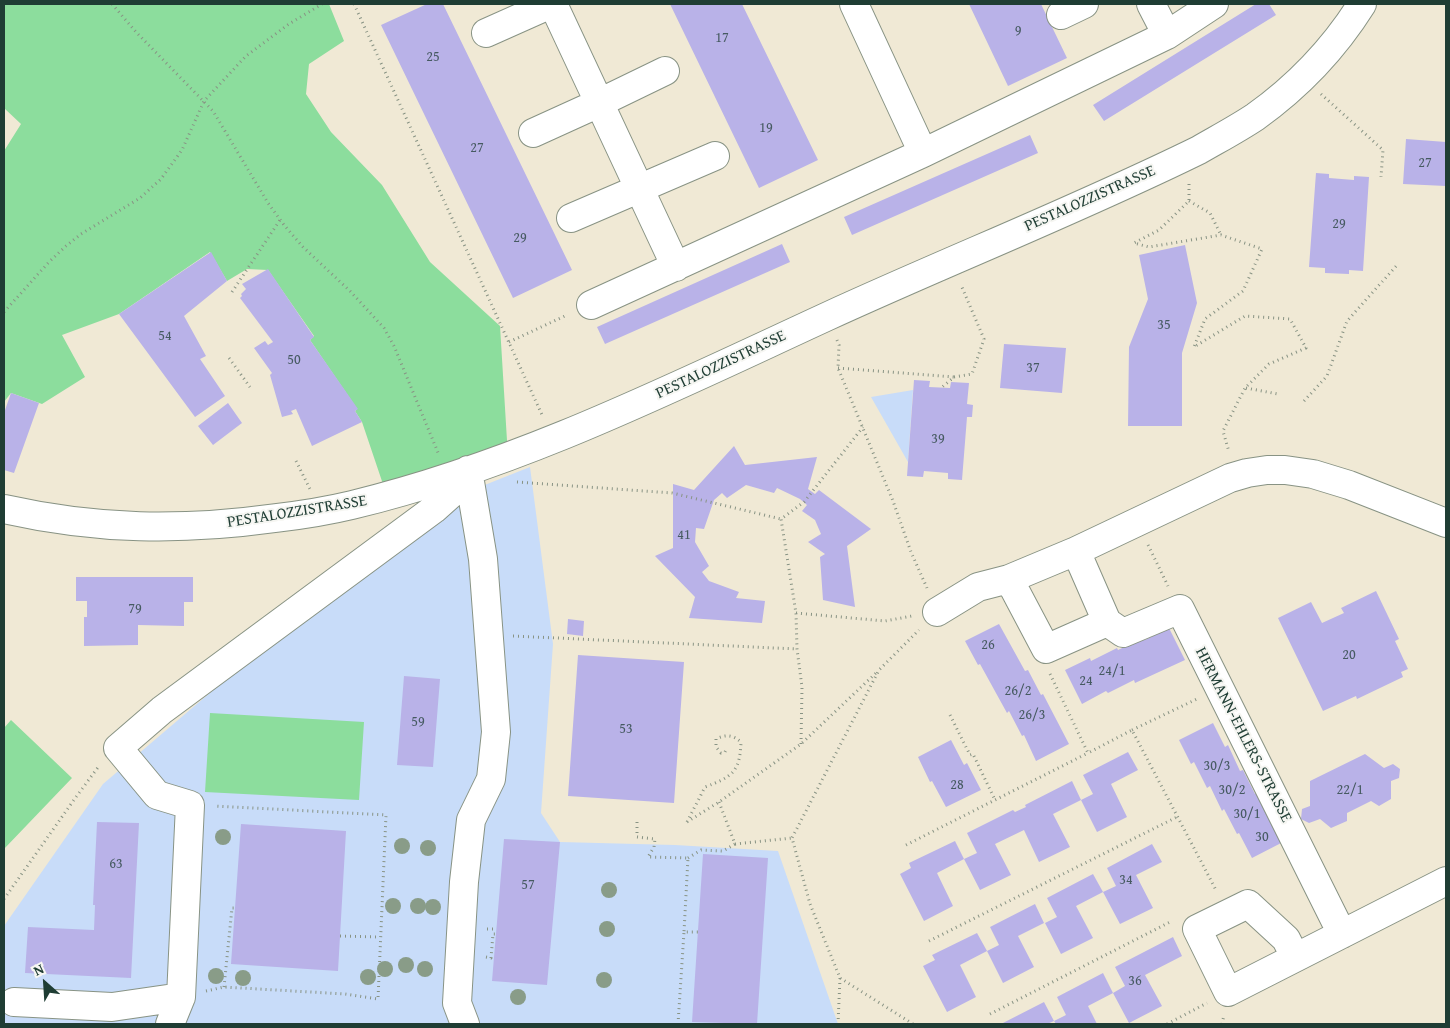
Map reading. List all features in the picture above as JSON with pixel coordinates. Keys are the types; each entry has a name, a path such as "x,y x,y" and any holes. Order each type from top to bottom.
{"street":[{"path":"486,33 552,4 676,267"},
{"path":"854,4 923,154"},
{"path":"1152,4 1167,35"},
{"path":"591,305 923,154 1167,35 1214,4"},
{"name":"PESTALOZZISTRASSE","path":"4,509 63,521 97,525 180,527 232,524 322,512 349,506 457,474 554,439 665,391 1189,155 1255,116 1302,77 1325,52 1362,4"},
{"path":"533,133 665,71"},
{"path":"571,218 714,156"},
{"path":"937,612 978,587 1009,579 1076,551 1247,473 1285,470 1313,474 1349,485 1446,523"},
{"path":"457,474 483,558 496,732 491,779 471,820 464,882 457,1003 465,1024"},
{"path":"170,1024 181,997 190,805 157,796 118,748 162,710 434,509 453,492 457,474"},
{"path":"1076,551 1107,622 1123,634 1180,609"},
{"path":"1009,579 1046,648 1107,622"},
{"name":"HERMANN-EHLERS-STRASSE","path":"1180,609 1342,934"},
{"path":"1296,957 1286,939 1248,904 1197,929 1228,992 1446,880"},
{"path":"14,1002 112,1007 181,997"}],"path":[{"path":"112,4 204,102 221,123 280,220 299,242 350,291 384,328 394,346 436,448 457,474"},
{"path":"4,312 66,246 81,234 140,198 162,179 185,145 204,102 246,56 289,24 322,4"},
{"path":"354,4 554,439"},
{"path":"1302,77 1383,150 1381,177"},
{"path":"1189,155 1188,201 1160,230 1134,244 1149,247 1220,235 1262,249 1243,291 1205,319 1194,347 1245,316 1290,319 1306,348 1269,364 1245,388 1224,431 1235,477"},
{"path":"1188,201 1210,212 1220,235"},
{"path":"232,292 280,220"},
{"path":"838,368 954,377 972,374 984,339 950,262"},
{"path":"1304,401 1327,376 1347,321 1398,264"},
{"path":"509,342 591,305"},
{"path":"829,316 839,345 838,368 893,501 911,552 937,612"},
{"path":"229,358 250,387"},
{"path":"942,388 954,377"},
{"path":"1245,388 1278,394"},
{"path":"509,481 672,493 781,519 804,502 862,427"},
{"path":"781,519 796,613 797,649 802,687 800,744"},
{"path":"1136,522 1180,609"},
{"path":"796,613 885,621 937,612"},
{"path":"727,748 725,752 721,753 716,747 716,738 725,735 736,737 741,742 740,760 727,779 705,788 687,822 719,802 800,744 879,670 937,612"},
{"path":"488,635 797,649"},
{"path":"1046,648 1041,656 1088,753"},
{"path":"838,1024 840,978 810,904 792,838 879,670"},
{"path":"906,845 1132,730 1220,688"},
{"path":"950,715 970,756 973,754 995,800"},
{"path":"1132,730 1228,913"},
{"path":"5,896 76,797 103,762 118,748"},
{"path":"719,802 735,844"},
{"path":"181,997 224,987 345,994 378,1000 386,815 190,805"},
{"path":"929,940 1177,817"},
{"path":"637,822 637,837 655,839 654,847 648,856 688,858 701,850 723,851 735,844 792,838"},
{"path":"678,1024 688,858"},
{"path":"224,987 232,908 236,908"},
{"path":"990,1014 1178,918 1197,929"},
{"path":"488,929 496,929"},
{"path":"684,932 698,932"},
{"path":"483,957 491,958 493,934 496,934"},
{"path":"340,936 380,937"},
{"path":"840,978 913,1024"}],"shaded area":[{"path":"913,390 908,462 871,397"},
{"path":"530,467 553,644 541,813 560,842 675,845 778,851 838,1024 4,1024 4,926 103,784 286,628 462,494"}],"green space":[{"path":"4,4 329,4 344,41 309,64 306,94 331,132 382,185 430,262 500,326 508,457 387,496 362,422 355,411 357,409 310,340 314,336 268,270 247,269 227,281 210,252 119,314 62,335 85,377 42,404 11,393 4,402 4,151 21,124 4,108"},
{"path":"210,713 364,722 359,800 205,792"},
{"path":"11,720 72,778 4,849 4,728"}],"building":[{"path":"427,4 443,4 572,270 513,298 381,25"},
{"path":"670,4 742,4 818,160 759,188"},
{"path":"969,4 1041,4 1067,58 1008,86"},
{"path":"1256,4 1269,4 1276,15 1104,121 1093,105"},
{"path":"1030,135 1038,153 852,235 844,217"},
{"path":"1406,139 1446,142 1446,186 1403,184"},
{"path":"1316,173 1329,174 1329,178 1354,180 1354,176 1369,177 1363,271 1349,270 1349,274 1325,273 1325,268 1309,267"},
{"path":"782,244 790,262 605,344 597,327"},
{"path":"1185,245 1197,303 1182,353 1182,426 1128,426 1129,347 1148,299 1139,255"},
{"path":"211,252 227,281 184,316 206,356 200,359 225,396 195,417 119,314"},
{"path":"268,269 314,337 310,340 358,409 355,411 362,422 312,446 296,409 291,411 293,414 282,417 270,375 272,373 254,348 265,341 268,345 273,342 240,298 246,289 242,284"},
{"path":"1004,344 1066,348 1062,393 1000,388"},
{"path":"914,380 930,381 929,387 950,388 951,382 969,383 967,404 973,405 972,417 967,417 962,480 948,479 948,473 924,471 923,477 907,476"},
{"path":"11,393 39,403 14,473 4,470 4,413"},
{"path":"228,403 242,423 213,445 198,426"},
{"path":"734,446 745,465 817,457 808,489 815,494 819,490 871,529 847,546 855,607 823,600 820,557 825,554 808,542 821,534 815,520 802,511 807,505 800,499 777,488 774,493 746,485 727,498 722,493 714,500 704,529 696,528 695,542 709,566 702,572 709,581 739,592 736,598 765,601 762,623 689,618 695,597 655,556 673,548 673,484 694,490"},
{"path":"76,577 193,577 193,602 184,602 184,626 138,625 138,645 84,646 84,617 87,617 87,601 76,601"},
{"path":"1376,591 1399,639 1395,641 1408,669 1401,672 1403,677 1357,699 1356,696 1323,711 1278,618 1311,602 1322,623 1344,613 1341,608"},
{"path":"568,619 584,621 583,636 567,634"},
{"path":"999,624 1025,671 1028,670 1041,695 1043,694 1069,744 1036,761 1024,735 1022,736 1009,711 1007,713 965,641"},
{"path":"1169,628 1185,660 1135,683 1134,680 1108,693 1106,691 1082,704 1065,670 1090,658 1091,661 1117,648 1118,650 1143,638 1145,640"},
{"path":"578,655 684,662 674,803 568,796"},
{"path":"404,676 440,679 433,767 397,765"},
{"path":"1213,723 1225,747 1228,745 1240,771 1243,770 1255,794 1257,793 1285,841 1252,858 1224,809 1222,811 1210,786 1207,788 1194,762 1191,764 1179,740"},
{"path":"951,740 964,765 967,763 981,790 946,807 932,781 930,782 918,757"},
{"path":"1128,752 1138,770 1111,784 1127,817 1097,832 1081,800 1093,794 1083,775"},
{"path":"1365,754 1384,768 1393,764 1400,769 1399,778 1391,781 1391,799 1379,806 1371,801 1347,813 1347,821 1331,828 1320,819 1309,823 1301,819 1302,809 1310,806 1310,781"},
{"path":"1072,781 1081,800 1053,814 1070,847 1039,862 1024,830 995,844 1011,875 980,890 964,859 977,853 967,833 1013,810 1015,812 1026,807 1025,805"},
{"path":"97,822 139,823 131,978 25,973 28,927 94,930 95,905 93,905"},
{"path":"241,824 346,831 338,971 231,964"},
{"path":"504,839 560,842 547,985 492,981"},
{"path":"955,841 964,859 937,873 953,906 924,921 900,874 911,868 909,863"},
{"path":"1152,844 1162,862 1136,875 1153,908 1120,924 1103,892 1116,886 1107,868"},
{"path":"703,854 768,858 757,1024 692,1022"},
{"path":"1093,874 1103,892 1076,906 1093,938 1061,954 1045,923 1057,917 1047,898"},
{"path":"1035,904 1044,923 1018,936 1034,967 1003,983 987,951 999,945 990,927"},
{"path":"977,933 987,951 960,965 976,997 947,1012 923,966 935,960 932,955"},
{"path":"1173,937 1182,956 1145,975 1162,1006 1129,1023 1113,993 1125,986 1115,967"},
{"path":"1103,973 1113,993 1088,1006 1097,1024 1056,1024 1054,1021 1066,1015 1057,997"},
{"path":"1044,1002 1054,1021 1047,1024 1001,1024"}]}
